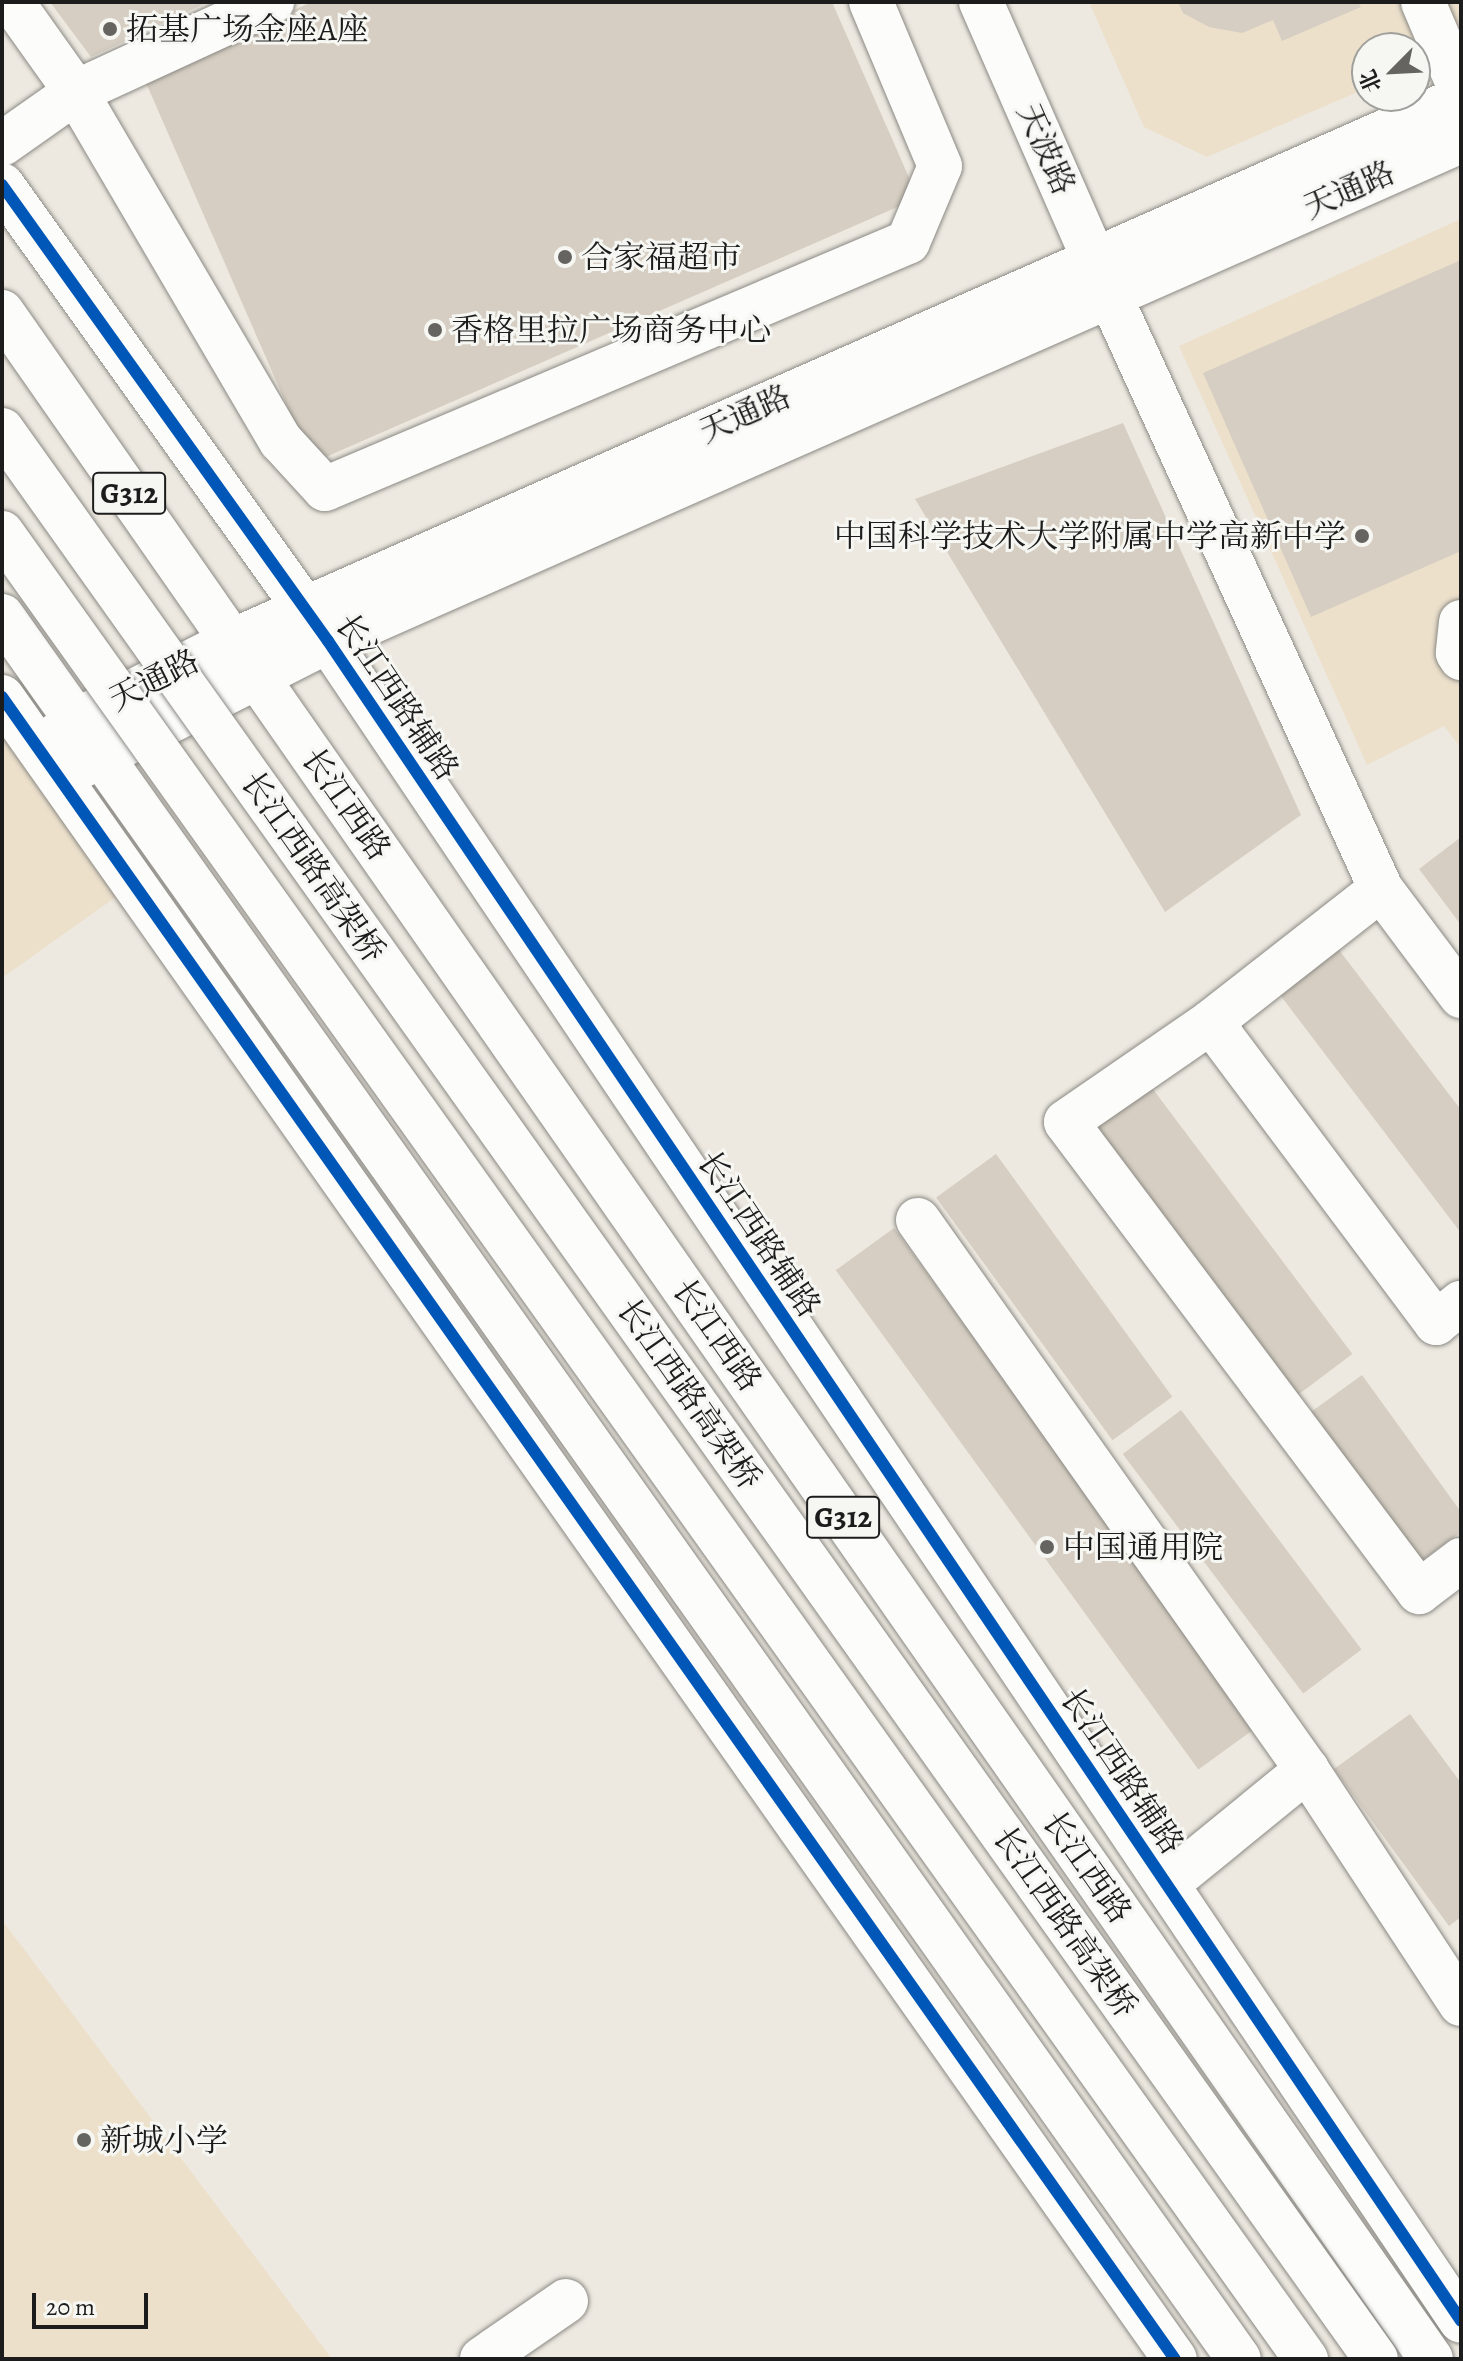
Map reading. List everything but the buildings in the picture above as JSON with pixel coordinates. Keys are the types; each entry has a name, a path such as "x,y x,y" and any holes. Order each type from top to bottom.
{"main road":[{"path":"12,2 76,92 281,441 325,489 908,242 940,166 871,2"},
{"path":"2,144 76,92 272,2"},
{"name":"天波路","path":"981,2 1102,278 1381,889 1461,996"},
{"path":"1423,2 1461,91"},
{"name":"天通路","path":"48,763 75,721 244,658 1102,278 1461,98"},
{"name":"天通路","path":"1102,278 1461,141"},
{"name":"长江西路辅路","path":"2,185 317,624 1461,2321"},
{"name":"长江西路","path":"2,312 1431,2359"},
{"name":"长江西路高架桥","path":"2,430 1376,2359"},
{"name":"长江西路高架桥","path":"2,533 1306,2359"},
{"path":"2,616 1239,2359"},
{"path":"1461,622 1458,653 1461,658"},
{"name":"天通路","path":"48,763 102,758 244,658"},
{"path":"2,697 1175,2359"},
{"path":"1381,889 1211,1022 1066,1122 1419,1592 1461,1560"},
{"path":"1211,1022 1436,1323 1461,1303"},
{"path":"918,1220 1307,1770 1461,2004"},
{"path":"1167,1884 1307,1770"},
{"path":"482,2359 566,2301"}],"shaded area":[{"path":"1089,2 1461,2 1461,47 1431,60 1431,32 1351,32 1351,95 1207,157 1144,127"},
{"name":"中国科学技术大学附属中学高新中学","path":"1461,219 1461,748 1444,726 1367,765 1179,346"},
{"path":"2,697 134,884 2,978"},
{"name":"新城小学","path":"2,1920 332,2359 2,2359"}],"cycle path":[{"path":"2,185 328,641 1461,2321"},
{"path":"2,697 1175,2359"}],"place":[{"name":"拓基广场金座A座","path":"110,29"},
{"name":"合家福超市","path":"565,257"},
{"name":"香格里拉广场商务中心","path":"435,330"},
{"name":"中国科学技术大学附属中学高新中学","path":"1362,536"},
{"name":"中国通用院","path":"1047,1547"},
{"name":"新城小学","path":"84,2140"}]}
